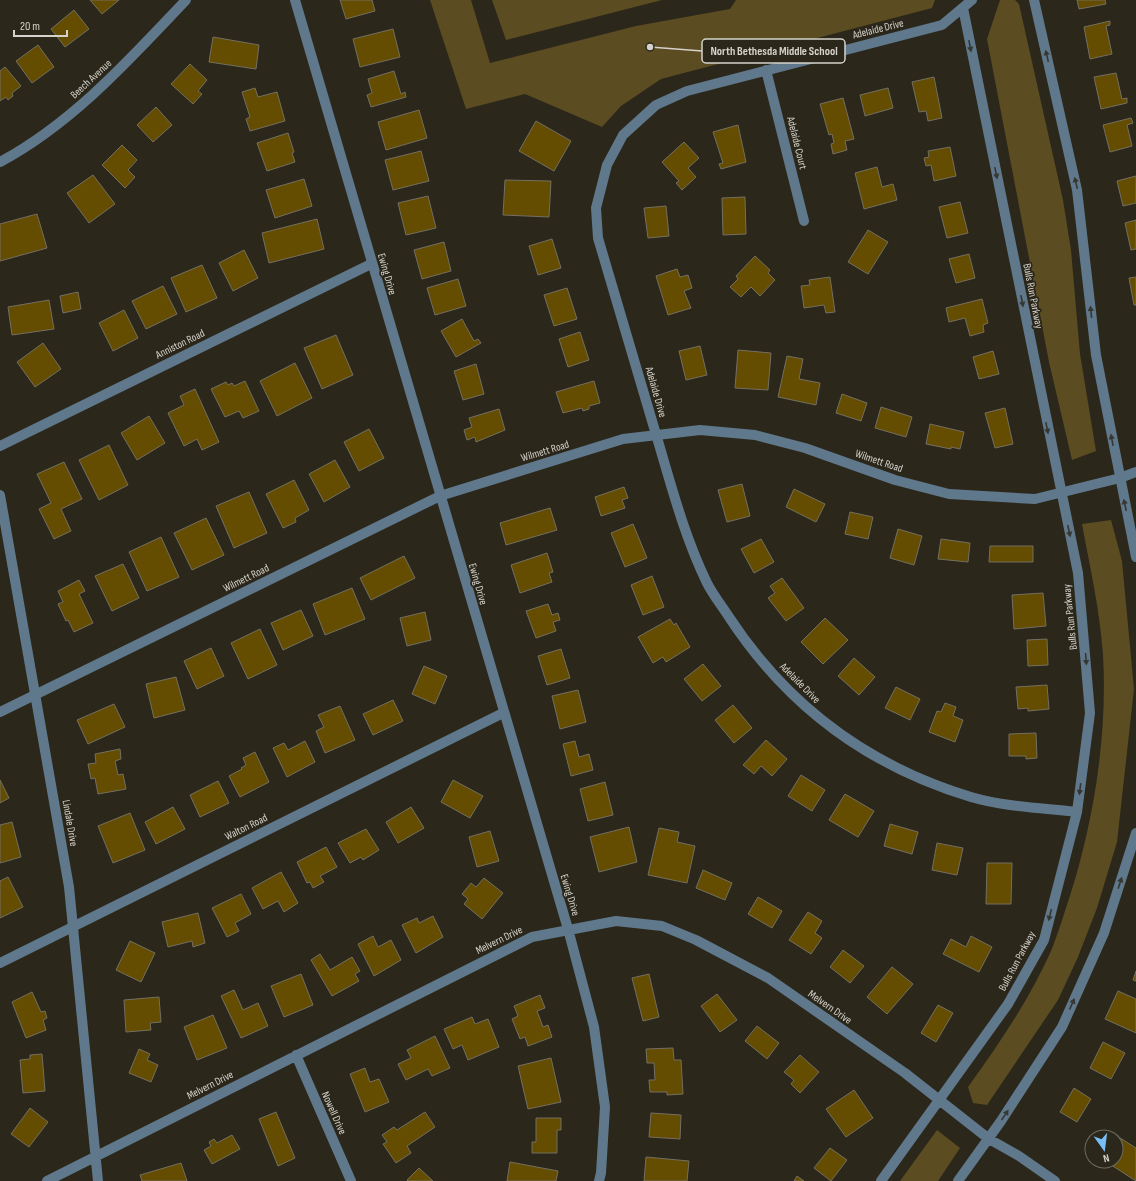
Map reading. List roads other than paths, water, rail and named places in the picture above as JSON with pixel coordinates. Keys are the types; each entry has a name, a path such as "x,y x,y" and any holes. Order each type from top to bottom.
{"street":[{"name":"Beech Avenue","path":"0,162 17,153 80,106 126,64 186,0"},
{"name":"Ewing Drive","path":"294,0 503,713 568,929 594,1027 605,1108 602,1173 600,1181"},
{"name":"Adelaide Drive","path":"972,0 942,25 687,90 656,105 623,136 607,165 596,208 598,238 682,526 708,585 748,647 825,725 853,744 920,779 973,797 1012,806 1077,812"},
{"path":"1034,0 1077,190 1096,355 1136,557"},
{"name":"Bulls Run Parkway","path":"881,1181 1008,1004 1044,940 1077,812 1090,713 1078,573 1060,493 963,8"},
{"name":"Adelaide Court","path":"766,70 804,222"},
{"name":"Anniston Road","path":"0,446 371,264"},
{"name":"Wilmett Road","path":"0,712 440,496 623,439 700,430 755,435 805,448 895,480 949,494 1035,499 1120,478 1136,472"},
{"name":"Lindale Drive","path":"0,495 69,887 98,1181"},
{"name":"Walton Road","path":"0,963 503,713"},
{"path":"958,1181 989,1139 1062,1027 1104,933 1136,833"},
{"name":"Melvern Drive","path":"47,1181 532,937 616,921 662,926 696,940 768,978 905,1073 989,1139 1019,1156 1056,1181"},
{"name":"Nowell Drive","path":"296,1055 352,1181"}],"place":[{"name":"North Bethesda Middle School","path":"650,47"}]}
